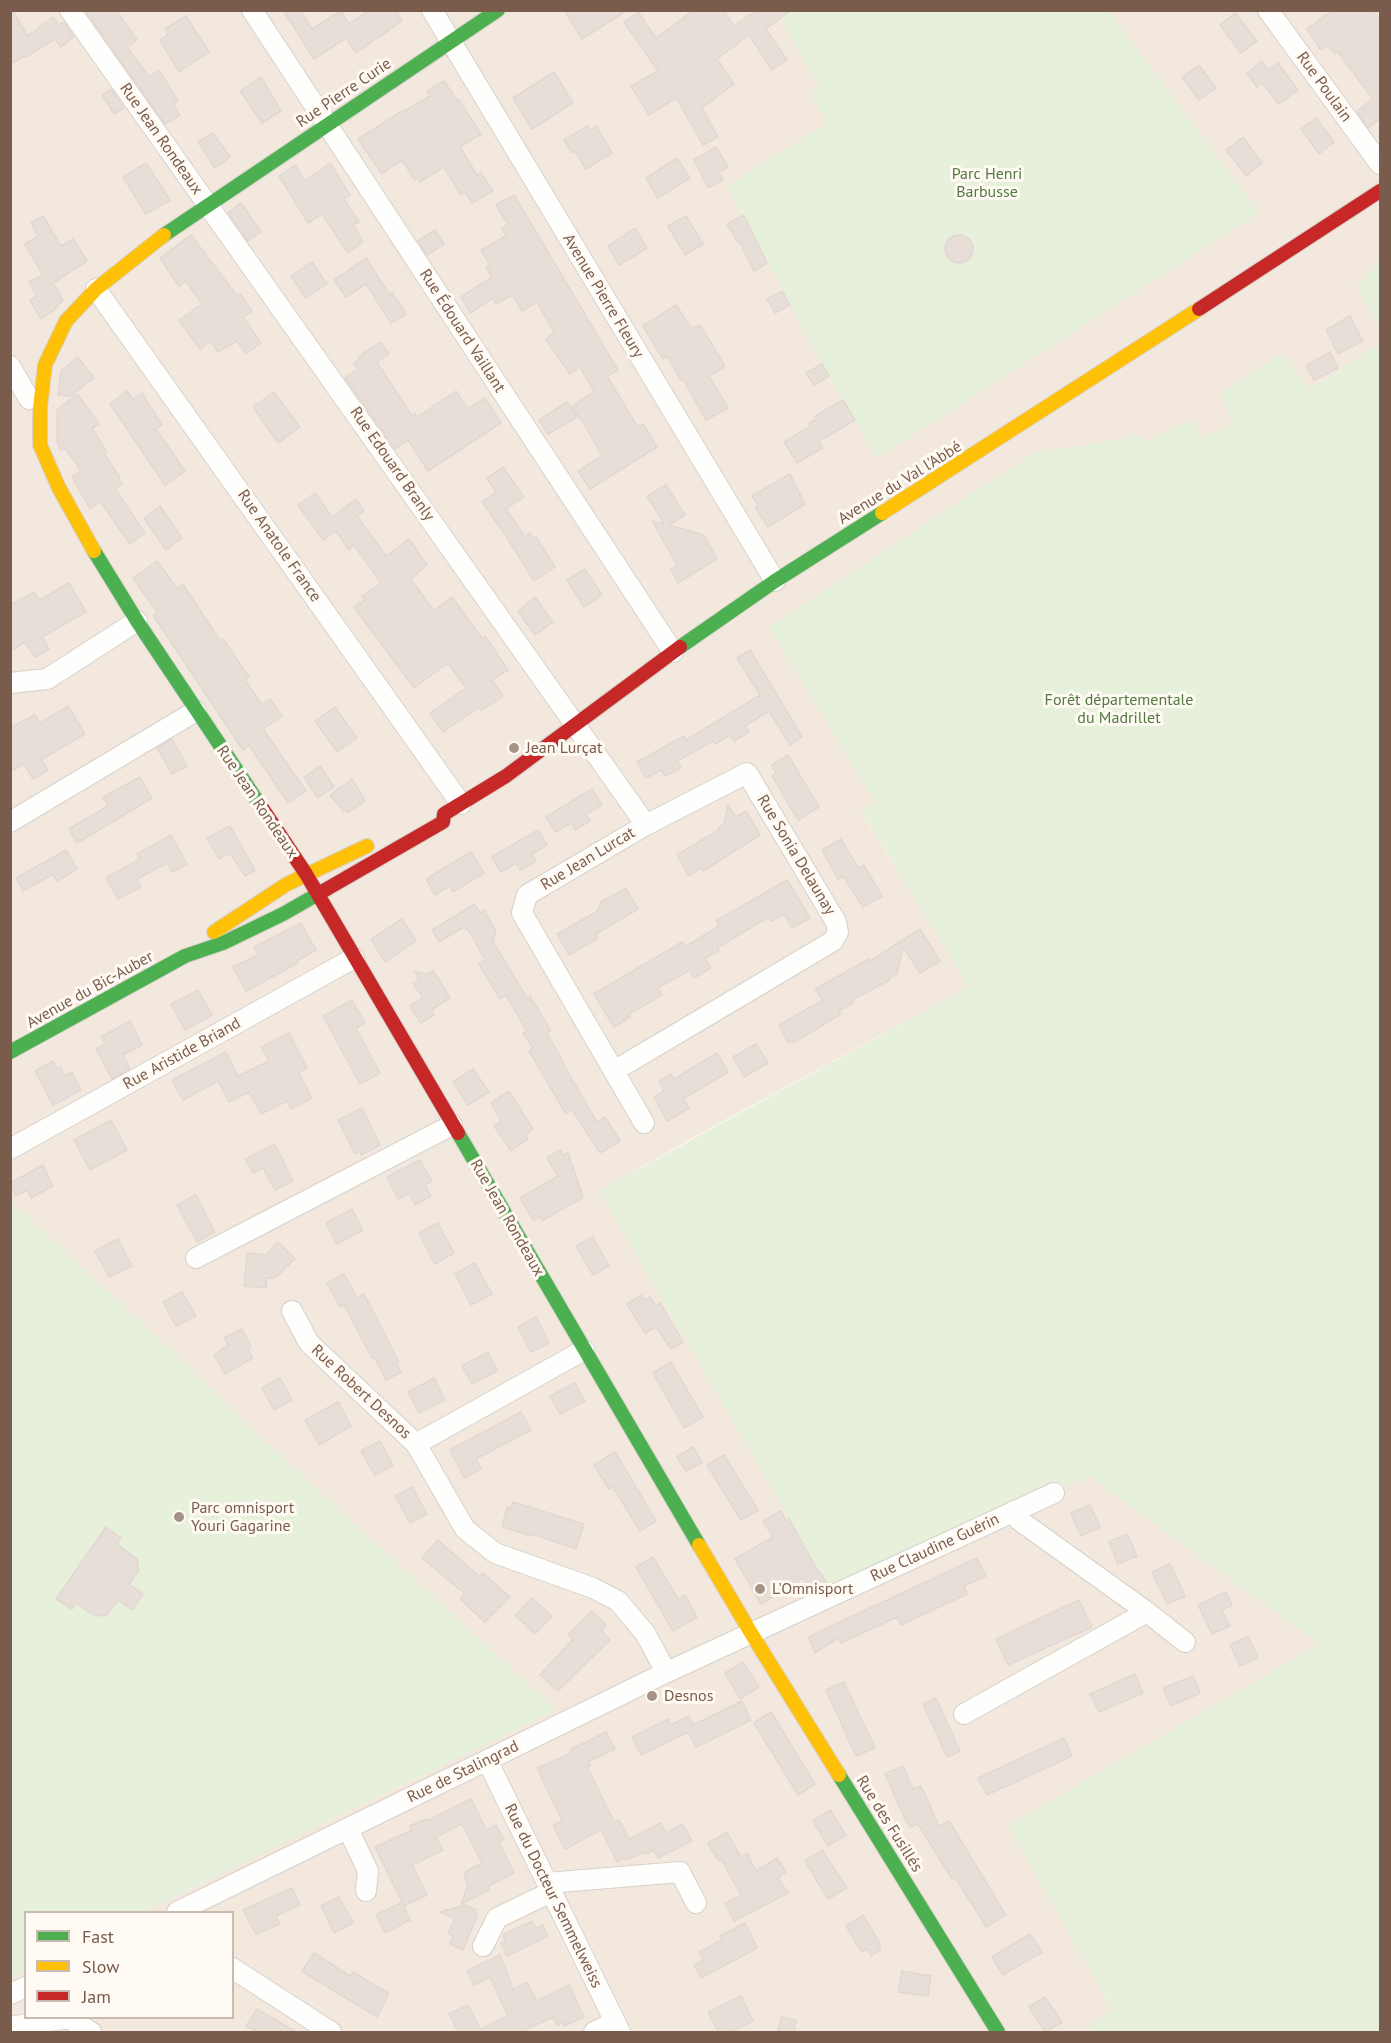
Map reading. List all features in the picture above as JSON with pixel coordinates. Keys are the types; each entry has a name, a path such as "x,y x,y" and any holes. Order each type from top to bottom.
{"street":[{"name":"Rue Jean Rondeaux","path":"70,10 207,204 144,249 96,289 66,321 27,398 40,445 59,488 137,621 306,874 751,1633"},
{"name":"Rue Édouard Vaillant","path":"252,10 673,652"},
{"name":"Avenue Pierre Fleury","path":"432,10 775,581"},
{"name":"Rue Pierre Curie","path":"207,204 498,10"},
{"name":"Rue Poulain","path":"1268,10 1380,164"},
{"name":"Avenue du Val l'Abbé","path":"318,896 443,822 452,809 506,776 673,652 775,581 1021,425 1380,191"},
{"name":"Rue Edouard Branly","path":"207,204 576,725"},
{"name":"Rue Anatole France","path":"96,289 452,809"},
{"path":"10,366 27,398"},
{"path":"10,683 47,678 137,621"},
{"path":"10,822 196,711"},
{"name":"Rue Jean Lurcat","path":"576,725 646,825 527,895 522,914 644,1123"},
{"name":"Rue Sonia Delaunay","path":"614,1071 833,941 838,932 836,922 747,773 646,825"},
{"path":"430,814 437,810 452,809"},
{"path":"306,874 343,860 374,843"},
{"name":"Avenue du Bic-Auber","path":"185,956 207,937 271,892 306,874"},
{"name":"Avenue du Bic-Auber","path":"10,1052 185,956 223,943 318,896"},
{"name":"Rue Aristide Briand","path":"10,1149 354,958"},
{"path":"196,1258 452,1125"},
{"name":"Rue Robert Desnos","path":"292,1311 309,1343 416,1444 465,1529 495,1553 593,1588 618,1601 645,1632 666,1672"},
{"path":"416,1444 584,1350"},
{"name":"Rue Claudine Guérin","path":"751,1633 1054,1493"},
{"path":"1014,1511 1019,1520 1185,1642"},
{"path":"964,1714 1147,1612"},
{"name":"Rue de Stalingrad","path":"179,1911 666,1672 751,1633"},
{"name":"Rue des Fusillés","path":"751,1633 998,2032"},
{"name":"Rue du Docteur Semmelweiss","path":"487,1760 617,2027"},
{"path":"348,1829 368,1871 366,1891"},
{"path":"483,1946 497,1918 549,1888 680,1872 696,1903"},
{"path":"234,1969 331,2032"},
{"path":"10,1994 24,1988"},
{"path":"10,2027 62,2019"},
{"path":"70,2019 91,2032"},
{"path":"594,2032 617,2027"}],"shaded area":[{"path":"11,11 1380,11 1380,258 1357,287 1380,327 1380,343 1310,389 1281,353 1232,423 1203,439 1192,419 1147,442 1138,434 1106,442 769,627 875,802 861,812 969,987 599,1191 930,1542 1089,1476 1320,1644 1009,1826 1112,2010 1089,2028 1092,2032 11,2032"}],"green space":[{"name":"Parc Henri Barbusse","path":"790,11 1109,11 1259,213 877,458 822,364 727,186 827,123 810,93 819,87 780,19"},
{"path":"1380,258 1380,327 1357,287"},
{"name":"Forêt départementale du Madrillet","path":"1380,343 1380,2032 1092,2032 1089,2028 1112,2009 1008,1826 1319,1644 1089,1476 829,1587 599,1191 969,987 861,811 875,802 769,627 1034,453 1106,442 1138,434 1147,442 1192,419 1203,439 1232,423 1221,394 1281,353 1310,389"},
{"name":"Parc omnisport Youri Gagarine","path":"11,1201 254,1431 556,1710 145,1911 24,1911 24,1971 11,1978"}],"building":[{"path":"10,10 28,36 53,17 59,25 64,22 74,37 61,47 55,39 10,64"},
{"path":"85,10 116,10 137,40 127,47 149,77 159,70 178,101 173,104 180,115 165,124"},
{"path":"283,10 300,10 312,29 341,11 349,24 369,10 395,10 402,21 356,53 346,38 314,59"},
{"path":"564,10 628,10 582,39"},
{"path":"694,10 723,10 734,26 757,10 791,10 766,29 787,60 772,70 749,35 717,59 734,84 702,108 718,137 703,145 676,98 649,115 631,86 658,71 624,22 638,12 656,38"},
{"path":"1333,10 1373,10 1380,21 1380,119 1368,128 1357,111 1373,99 1338,52 1335,54 1328,45 1321,50 1307,29"},
{"path":"1235,13 1257,41 1241,53 1220,25"},
{"path":"186,16 209,52 179,72 160,40 168,35 165,29"},
{"path":"1262,61 1268,70 1278,63 1298,90 1279,104 1262,83 1257,87 1247,73"},
{"path":"1199,65 1216,88 1199,100 1182,77"},
{"path":"554,72 573,103 532,129 513,98"},
{"path":"261,77 281,111 262,123 240,91"},
{"path":"444,81 481,134 460,147 477,175 481,173 493,191 472,203 465,192 461,195 444,167 420,182 418,178 415,180 402,160 382,174 358,139 430,96 427,91"},
{"path":"111,89 124,108 114,114 102,95"},
{"path":"1316,118 1334,142 1319,154 1301,129"},
{"path":"588,126 590,130 596,126 612,153 586,169 575,151 572,153 564,140"},
{"path":"213,133 230,157 215,168 198,142"},
{"path":"1243,137 1262,163 1246,176 1226,150"},
{"path":"716,147 728,167 719,172 723,180 708,188 694,160"},
{"path":"677,158 690,178 658,198 646,178"},
{"path":"146,163 170,200 146,214 123,177"},
{"path":"330,163 350,195 344,199 359,222 353,225 363,242 348,253 322,214 308,223 279,176 295,165 305,181"},
{"path":"514,195 618,370 607,376 638,427 643,424 657,447 590,489 578,471 602,456 583,422 571,407 594,391 580,367 570,374 546,340 554,332 537,302 522,311 512,295 496,304 493,298 470,313 461,297 492,277 486,267 490,265 481,250 506,236 502,228 508,224 496,205"},
{"path":"241,203 261,232 248,241 228,213"},
{"path":"744,215 767,263 754,271 739,241 727,224"},
{"path":"43,216 61,246 73,239 87,261 53,283 63,300 41,319 30,300 37,296 29,282 43,275 25,244 38,236 31,223"},
{"path":"686,216 703,244 685,255 668,226"},
{"path":"635,228 647,248 619,265 608,246"},
{"path":"435,230 444,244 427,255 418,241"},
{"path":"191,235 237,296 240,294 252,311 243,317 261,343 246,354 237,341 218,352 211,341 200,349 179,320 202,304 186,281 179,286 160,258"},
{"path":"959,235 969,239 973,249 969,259 959,263 949,259 945,249 949,239"},
{"path":"366,258 389,294 392,292 406,314 391,323 366,284 346,297 334,280"},
{"path":"312,262 327,284 306,298 291,276"},
{"path":"782,291 790,305 775,313 767,299"},
{"path":"676,305 692,329 700,325 725,366 709,376 728,408 706,420 683,379 681,380 667,356 663,359 643,326"},
{"path":"1350,316 1363,341 1338,354 1326,330"},
{"path":"380,342 389,354 377,362 412,416 415,414 417,417 456,391 468,409 485,398 501,423 428,471 408,440 395,449 345,378 358,369 353,363 359,359 358,357"},
{"path":"1330,352 1338,368 1314,380 1306,366"},
{"path":"78,357 94,378 70,396 58,395 61,371"},
{"path":"822,364 829,376 814,385 806,373"},
{"path":"127,391 133,399 142,393 162,425 156,429 185,471 165,485 110,404"},
{"path":"274,392 300,427 278,443 253,407"},
{"path":"77,394 99,424 92,428 107,452 104,454 120,477 118,478 122,484 115,489 145,533 130,544 100,501 90,509 72,477 81,470 65,448 61,451 57,442 57,410"},
{"path":"843,400 855,420 819,441 823,448 797,463 784,442 811,426 809,423 817,419 815,416"},
{"path":"567,402 577,417 548,434 539,420"},
{"path":"503,467 524,497 506,509 525,537 530,533 533,539 536,537 555,567 534,581 482,502 496,492 487,478"},
{"path":"790,474 805,504 768,527 755,507 758,505 752,496"},
{"path":"666,485 685,515 669,525 704,535 717,559 678,583 671,569 677,565 652,521 664,524 647,496"},
{"path":"315,493 332,517 356,499 364,511 357,516 386,556 409,539 427,565 411,579 434,611 452,597 482,638 485,636 508,670 492,680 503,696 481,711 479,707 443,732 430,713 466,688 448,663 414,688 354,607 365,600 362,596 381,583 354,545 349,550 336,531 323,540 298,505"},
{"path":"160,506 182,538 166,550 144,518"},
{"path":"157,561 177,588 183,584 220,641 223,639 249,677 245,680 262,705 270,699 282,716 263,729 306,791 288,803 249,745 243,750 153,615 157,612 133,578"},
{"path":"585,569 602,595 584,607 567,580"},
{"path":"69,583 86,612 42,637 49,649 35,657 25,642 10,651 10,605 34,592 40,600"},
{"path":"535,597 553,622 535,635 518,611"},
{"path":"750,650 802,737 790,745 769,711 745,726 749,732 734,741 730,735 715,744 713,741 677,761 681,768 665,776 661,770 646,778 637,762 684,736 686,740 760,695 737,658"},
{"path":"68,706 85,734 41,760 48,770 33,779 24,764 10,772 10,728 35,715 40,723"},
{"path":"335,707 357,738 337,752 315,721"},
{"path":"172,739 187,766 172,774 157,748"},
{"path":"788,755 819,807 798,820 772,776 776,773 772,765"},
{"path":"320,766 334,787 318,798 304,777"},
{"path":"140,777 152,798 77,843 69,829 108,806 103,797"},
{"path":"352,779 365,801 348,813 346,810 344,812 330,795"},
{"path":"592,789 602,805 586,814 590,821 575,830 571,823 556,832 546,817"},
{"path":"728,805 736,817 746,811 760,835 703,871 701,868 689,876 677,855 719,830 718,828 724,824"},
{"path":"230,826 255,870 245,876 230,853 219,859 207,838"},
{"path":"538,830 547,845 532,854 536,861 520,870 516,863 501,872 492,857"},
{"path":"171,835 187,864 172,872 167,863 137,879 141,887 118,899 106,878 140,859 137,854"},
{"path":"841,839 858,868 864,865 882,896 863,907 843,876 838,879 822,850"},
{"path":"66,850 77,869 57,881 53,874 23,891 16,878"},
{"path":"471,852 484,873 453,892 450,886 435,895 426,879"},
{"path":"787,880 810,918 792,928 784,914 771,921 769,917 717,948 719,951 705,958 711,968 694,978 690,970 658,988 662,995 629,1014 630,1017 614,1027 594,994 682,942 685,947 719,926 716,921"},
{"path":"626,888 638,909 596,934 598,938 569,955 557,934 598,911 601,902"},
{"path":"475,904 480,913 484,910 496,931 493,942 527,998 530,996 551,1031 547,1033 597,1122 605,1117 620,1141 600,1153 572,1110 566,1114 529,1051 533,1048 523,1033 527,1031 506,995 500,999 479,964 485,960 471,934 464,927 439,942 432,930"},
{"path":"402,919 416,941 385,962 371,939"},
{"path":"301,923 316,950 297,961 298,963 246,991 233,967 258,955 254,947"},
{"path":"920,929 940,961 920,973 903,947 897,974 889,978 890,980 853,999 854,1002 839,1011 841,1014 815,1030 794,1042 788,1042 779,1025 823,1000 815,989 869,959 870,961"},
{"path":"433,970 450,998 431,1010 434,1015 421,1023 410,1006 423,998 413,983 419,979 415,972 428,974"},
{"path":"198,990 212,1015 185,1030 171,1004"},
{"path":"352,1000 365,1023 356,1028 380,1073 360,1084 323,1016"},
{"path":"130,1021 142,1045 123,1055 130,1069 112,1079 96,1049 105,1044 101,1037"},
{"path":"289,1033 307,1068 299,1073 312,1098 291,1109 287,1101 261,1114 249,1092 229,1102 218,1081 183,1100 172,1080 226,1052 238,1076 269,1061 261,1047"},
{"path":"756,1044 768,1063 744,1077 733,1057"},
{"path":"717,1053 728,1072 683,1099 689,1108 667,1121 654,1097 664,1091 659,1081 671,1074 674,1079"},
{"path":"53,1061 57,1069 60,1067 64,1076 72,1072 81,1090 53,1105 35,1071"},
{"path":"473,1069 489,1092 468,1105 453,1082"},
{"path":"509,1091 533,1129 525,1134 528,1139 511,1151 494,1126 501,1121 491,1103"},
{"path":"362,1108 380,1145 361,1155 360,1151 355,1154 338,1120"},
{"path":"111,1120 127,1150 90,1170 74,1140"},
{"path":"275,1144 293,1181 275,1190 263,1168 253,1173 245,1159"},
{"path":"560,1150 563,1155 568,1153 583,1197 542,1221 540,1217 534,1221 520,1198 558,1176 547,1158"},
{"path":"420,1160 432,1181 425,1185 431,1196 415,1205 409,1193 398,1199 387,1177"},
{"path":"43,1165 53,1186 31,1198 27,1190 16,1196 10,1183"},
{"path":"196,1195 215,1232 197,1242 177,1205"},
{"path":"352,1209 363,1230 337,1244 326,1223"},
{"path":"438,1223 454,1253 435,1264 419,1233"},
{"path":"593,1237 609,1266 593,1275 576,1246"},
{"path":"118,1239 132,1266 109,1277 95,1251"},
{"path":"278,1242 295,1259 275,1278 267,1278 266,1288 244,1286 247,1253 266,1255"},
{"path":"475,1263 492,1294 471,1305 455,1274"},
{"path":"344,1274 357,1298 364,1294 399,1362 396,1363 401,1372 386,1380 344,1305 340,1307 327,1283"},
{"path":"182,1292 196,1316 176,1326 163,1302"},
{"path":"641,1295 645,1300 650,1297 656,1306 660,1303 683,1342 671,1349 656,1327 645,1333 627,1304"},
{"path":"536,1317 549,1343 531,1352 518,1327"},
{"path":"242,1329 251,1347 248,1349 253,1358 225,1374 214,1355 228,1345 224,1338"},
{"path":"488,1352 497,1371 472,1384 462,1366"},
{"path":"671,1362 703,1417 684,1428 653,1373"},
{"path":"280,1378 292,1400 274,1410 262,1388"},
{"path":"434,1378 445,1400 419,1413 408,1392"},
{"path":"575,1383 585,1401 560,1414 550,1396"},
{"path":"338,1402 351,1426 319,1445 305,1420"},
{"path":"521,1412 531,1430 476,1459 481,1469 464,1478 450,1450"},
{"path":"380,1441 393,1465 375,1475 361,1451"},
{"path":"693,1447 702,1462 686,1471 677,1457"},
{"path":"615,1452 656,1521 640,1531 613,1487 609,1489 594,1465"},
{"path":"724,1455 758,1510 741,1520 707,1465"},
{"path":"412,1487 427,1514 410,1523 395,1496"},
{"path":"513,1502 584,1524 576,1549 532,1534 531,1536 502,1527 507,1507 511,1508"},
{"path":"1090,1505 1100,1527 1081,1536 1071,1513"},
{"path":"781,1511 786,1521 789,1519 828,1585 811,1592 804,1578 761,1604 735,1559 773,1537 763,1521"},
{"path":"106,1527 121,1538 117,1544 137,1559 139,1570 129,1584 143,1594 132,1610 118,1600 107,1615 95,1616 76,1603 72,1609 56,1599"},
{"path":"1127,1534 1137,1556 1118,1564 1109,1542"},
{"path":"438,1540 480,1577 483,1573 510,1597 485,1622 460,1599 465,1594 422,1558"},
{"path":"653,1557 678,1599 685,1595 697,1617 673,1631 636,1567"},
{"path":"977,1558 986,1576 964,1586 967,1594 901,1625 897,1617 841,1643 838,1638 815,1653 808,1637"},
{"path":"1170,1564 1185,1596 1167,1604 1152,1572"},
{"path":"1226,1592 1232,1605 1222,1610 1230,1626 1212,1634 1198,1605"},
{"path":"532,1598 552,1616 535,1634 515,1615"},
{"path":"1079,1600 1092,1627 1008,1665 996,1639"},
{"path":"591,1611 606,1625 601,1631 610,1640 558,1691 540,1675 573,1639 568,1635"},
{"path":"1248,1636 1258,1658 1240,1666 1230,1645"},
{"path":"743,1662 759,1687 740,1699 725,1673"},
{"path":"1135,1674 1143,1693 1099,1712 1090,1694"},
{"path":"1193,1676 1200,1693 1171,1706 1163,1688"},
{"path":"844,1682 875,1748 856,1756 826,1690"},
{"path":"936,1698 960,1751 947,1757 923,1704"},
{"path":"742,1701 751,1720 696,1747 688,1732 641,1755 632,1737 668,1719 671,1725 689,1716 693,1725"},
{"path":"771,1712 815,1784 798,1795 754,1723"},
{"path":"606,1732 615,1749 588,1762 590,1766 587,1767 614,1822 619,1820 629,1839 661,1823 666,1833 683,1824 692,1841 658,1858 654,1850 617,1862 601,1830 565,1849 553,1825 562,1821 537,1768 572,1753 570,1750"},
{"path":"1064,1738 1072,1756 987,1795 978,1778"},
{"path":"903,1766 913,1789 921,1786 939,1826 949,1821 1006,1915 986,1927 955,1877 952,1879 918,1824 910,1827 905,1819 885,1774"},
{"path":"471,1799 486,1830 496,1825 504,1840 499,1842 514,1873 490,1885 488,1891 461,1904 468,1885 464,1877 466,1871 482,1863 462,1824 436,1837 443,1850 412,1865 427,1895 404,1906 375,1847 412,1830 410,1826 426,1819 427,1821"},
{"path":"830,1810 846,1835 828,1846 813,1821"},
{"path":"727,1832 741,1857 747,1853 756,1871 777,1858 786,1872 778,1878 788,1893 734,1921 725,1903 741,1895 721,1859 718,1860 708,1843"},
{"path":"822,1850 847,1888 828,1899 805,1861"},
{"path":"292,1888 300,1905 276,1916 280,1924 256,1934 243,1910"},
{"path":"339,1897 353,1923 334,1933 321,1906"},
{"path":"402,1902 410,1920 385,1933 376,1915"},
{"path":"465,1905 476,1910 478,1914 463,1950 450,1944 453,1936 448,1934 455,1918 440,1912"},
{"path":"863,1915 880,1944 880,1950 871,1956 867,1949 861,1952 846,1926"},
{"path":"532,1921 536,1928 543,1925 548,1936 507,1956 501,1943 505,1941 503,1935"},
{"path":"745,1923 757,1948 701,1978 694,1965 703,1960 699,1952 722,1940 720,1936"},
{"path":"1030,1934 1042,1952 1003,1975 992,1957"},
{"path":"314,1953 350,1976 353,1972 389,1994 377,2017 302,1971"},
{"path":"500,1955 513,1989 527,1982 537,2001 569,1985 584,2017 564,2026 563,2022 557,2025 553,2017 521,2032 458,2032 449,2014 468,2005 480,2029 508,2016 490,1977 474,1985 467,1971"},
{"path":"902,1971 931,1976 928,1996 898,1992"},
{"path":"741,1996 753,2021 730,2032 718,2032 708,2012"},
{"path":"1045,1997 1062,2022 1045,2032 1029,2007"},
{"path":"257,2009 296,2032 257,2032 246,2026"},
{"path":"781,2017 796,2020 794,2032 778,2032"}],"traffic: fast":[{"path":"164,235 498,10"},
{"path":"680,647 775,581 882,513"},
{"path":"94,551 137,621 260,805"},
{"path":"10,1052 185,956 223,943 283,914 325,890"},
{"path":"458,1133 699,1545"},
{"path":"839,1775 998,2032"}],"traffic: slow":[{"path":"94,551 59,488 40,445 40,408 45,365 66,321 96,289 164,235"},
{"path":"882,513 1199,309"},
{"path":"214,932 287,884 367,846"},
{"path":"699,1545 839,1775"}],"traffic: jam":[{"path":"1199,309 1380,191"},
{"path":"325,890 443,822 444,814 506,776 680,647"},
{"path":"260,805 306,874 458,1133"}],"place":[{"name":"Jean Lurçat","path":"514,748"},
{"name":"Parc omnisport Youri Gagarine","path":"179,1517"},
{"name":"L'Omnisport","path":"760,1589"},
{"name":"Desnos","path":"652,1696"}]}
